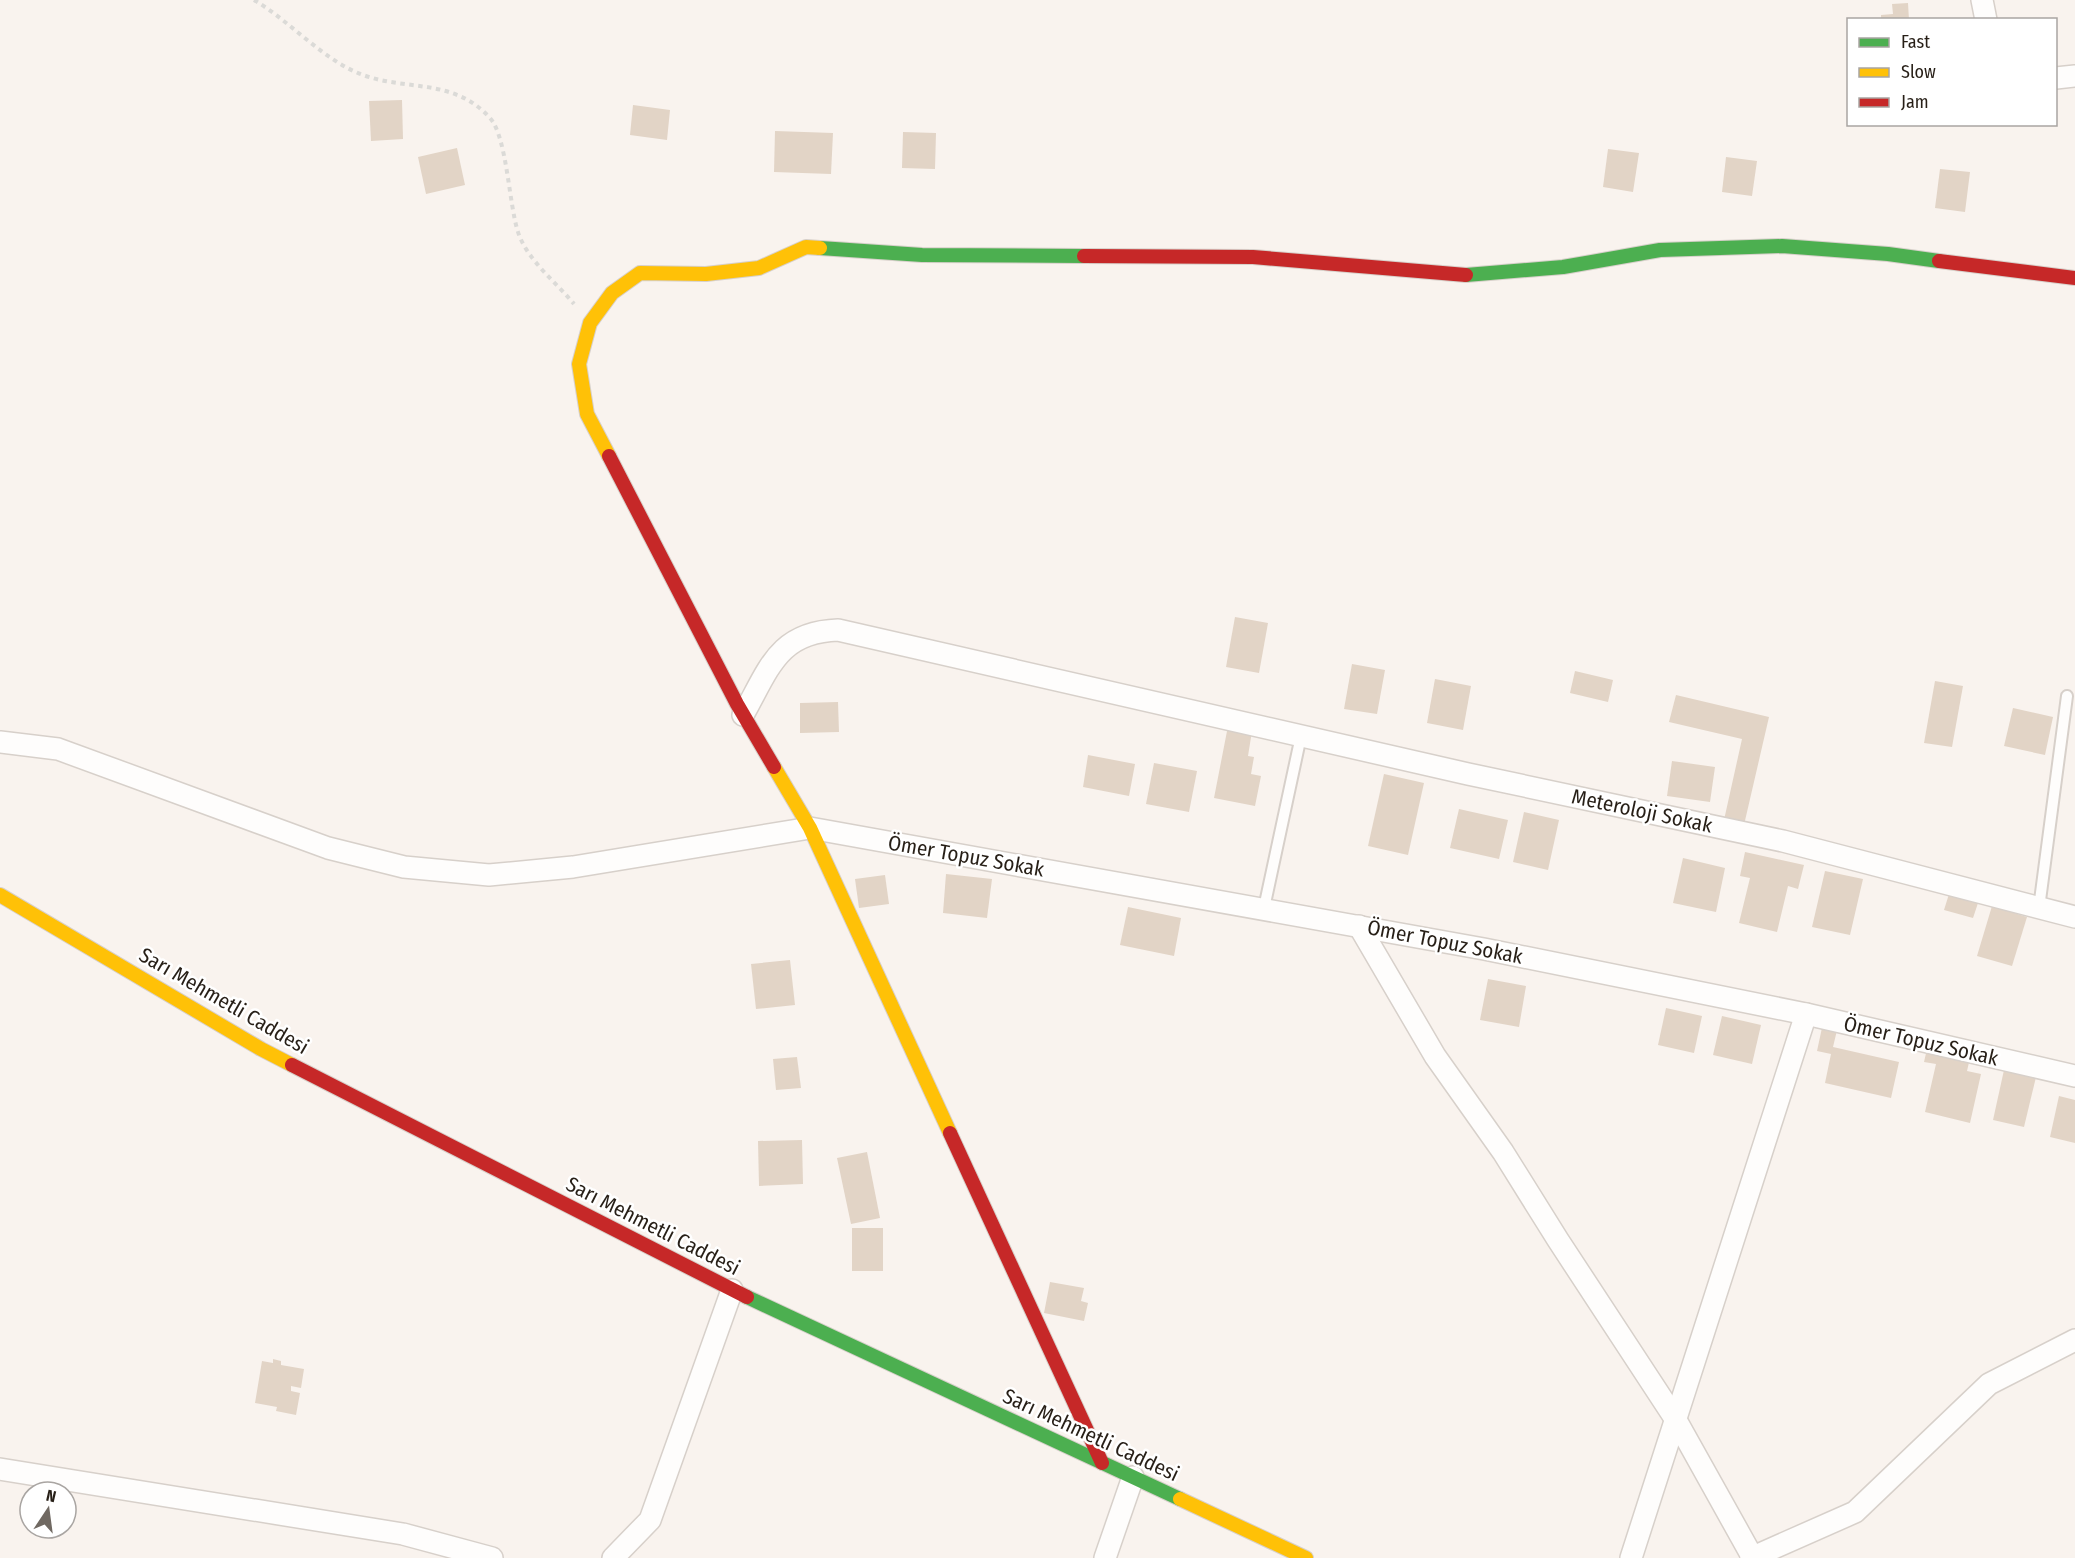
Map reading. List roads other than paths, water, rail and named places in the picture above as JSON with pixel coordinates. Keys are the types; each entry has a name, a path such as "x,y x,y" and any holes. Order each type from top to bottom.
{"street":[{"path":"1982,0 1986,18"},
{"path":"2057,78 2075,76"},
{"path":"1102,1463 810,828 743,715 587,414 579,364 590,323 612,293 640,273 705,274 759,268 806,247 922,255 1253,257 1468,275 1563,267 1660,250 1782,246 1888,254 2075,278"},
{"name":"Meteroloji Sokak","path":"743,715 775,657 786,647 812,633 838,630 1468,774 1783,841 2075,917"},
{"name":"Ömer Topuz Sokak","path":"0,742 58,749 328,848 404,867 489,875 573,867 810,828 1484,949 1806,1014 2075,1076"},
{"name":"Sarı Mehmetli Caddesi","path":"0,895 261,1048 732,1290 1306,1558"},
{"path":"1359,926 1434,1056 1503,1152 1676,1420 1752,1558 1856,1512 1989,1384 2075,1340"},
{"path":"1631,1558 1806,1014"},
{"path":"613,1558 650,1520 732,1290"},
{"path":"0,1469 403,1534 492,1558"},
{"path":"1105,1558 1133,1477"}],"lane":[{"path":"2039,908 2067,696"},
{"path":"1264,908 1300,736"}]}
